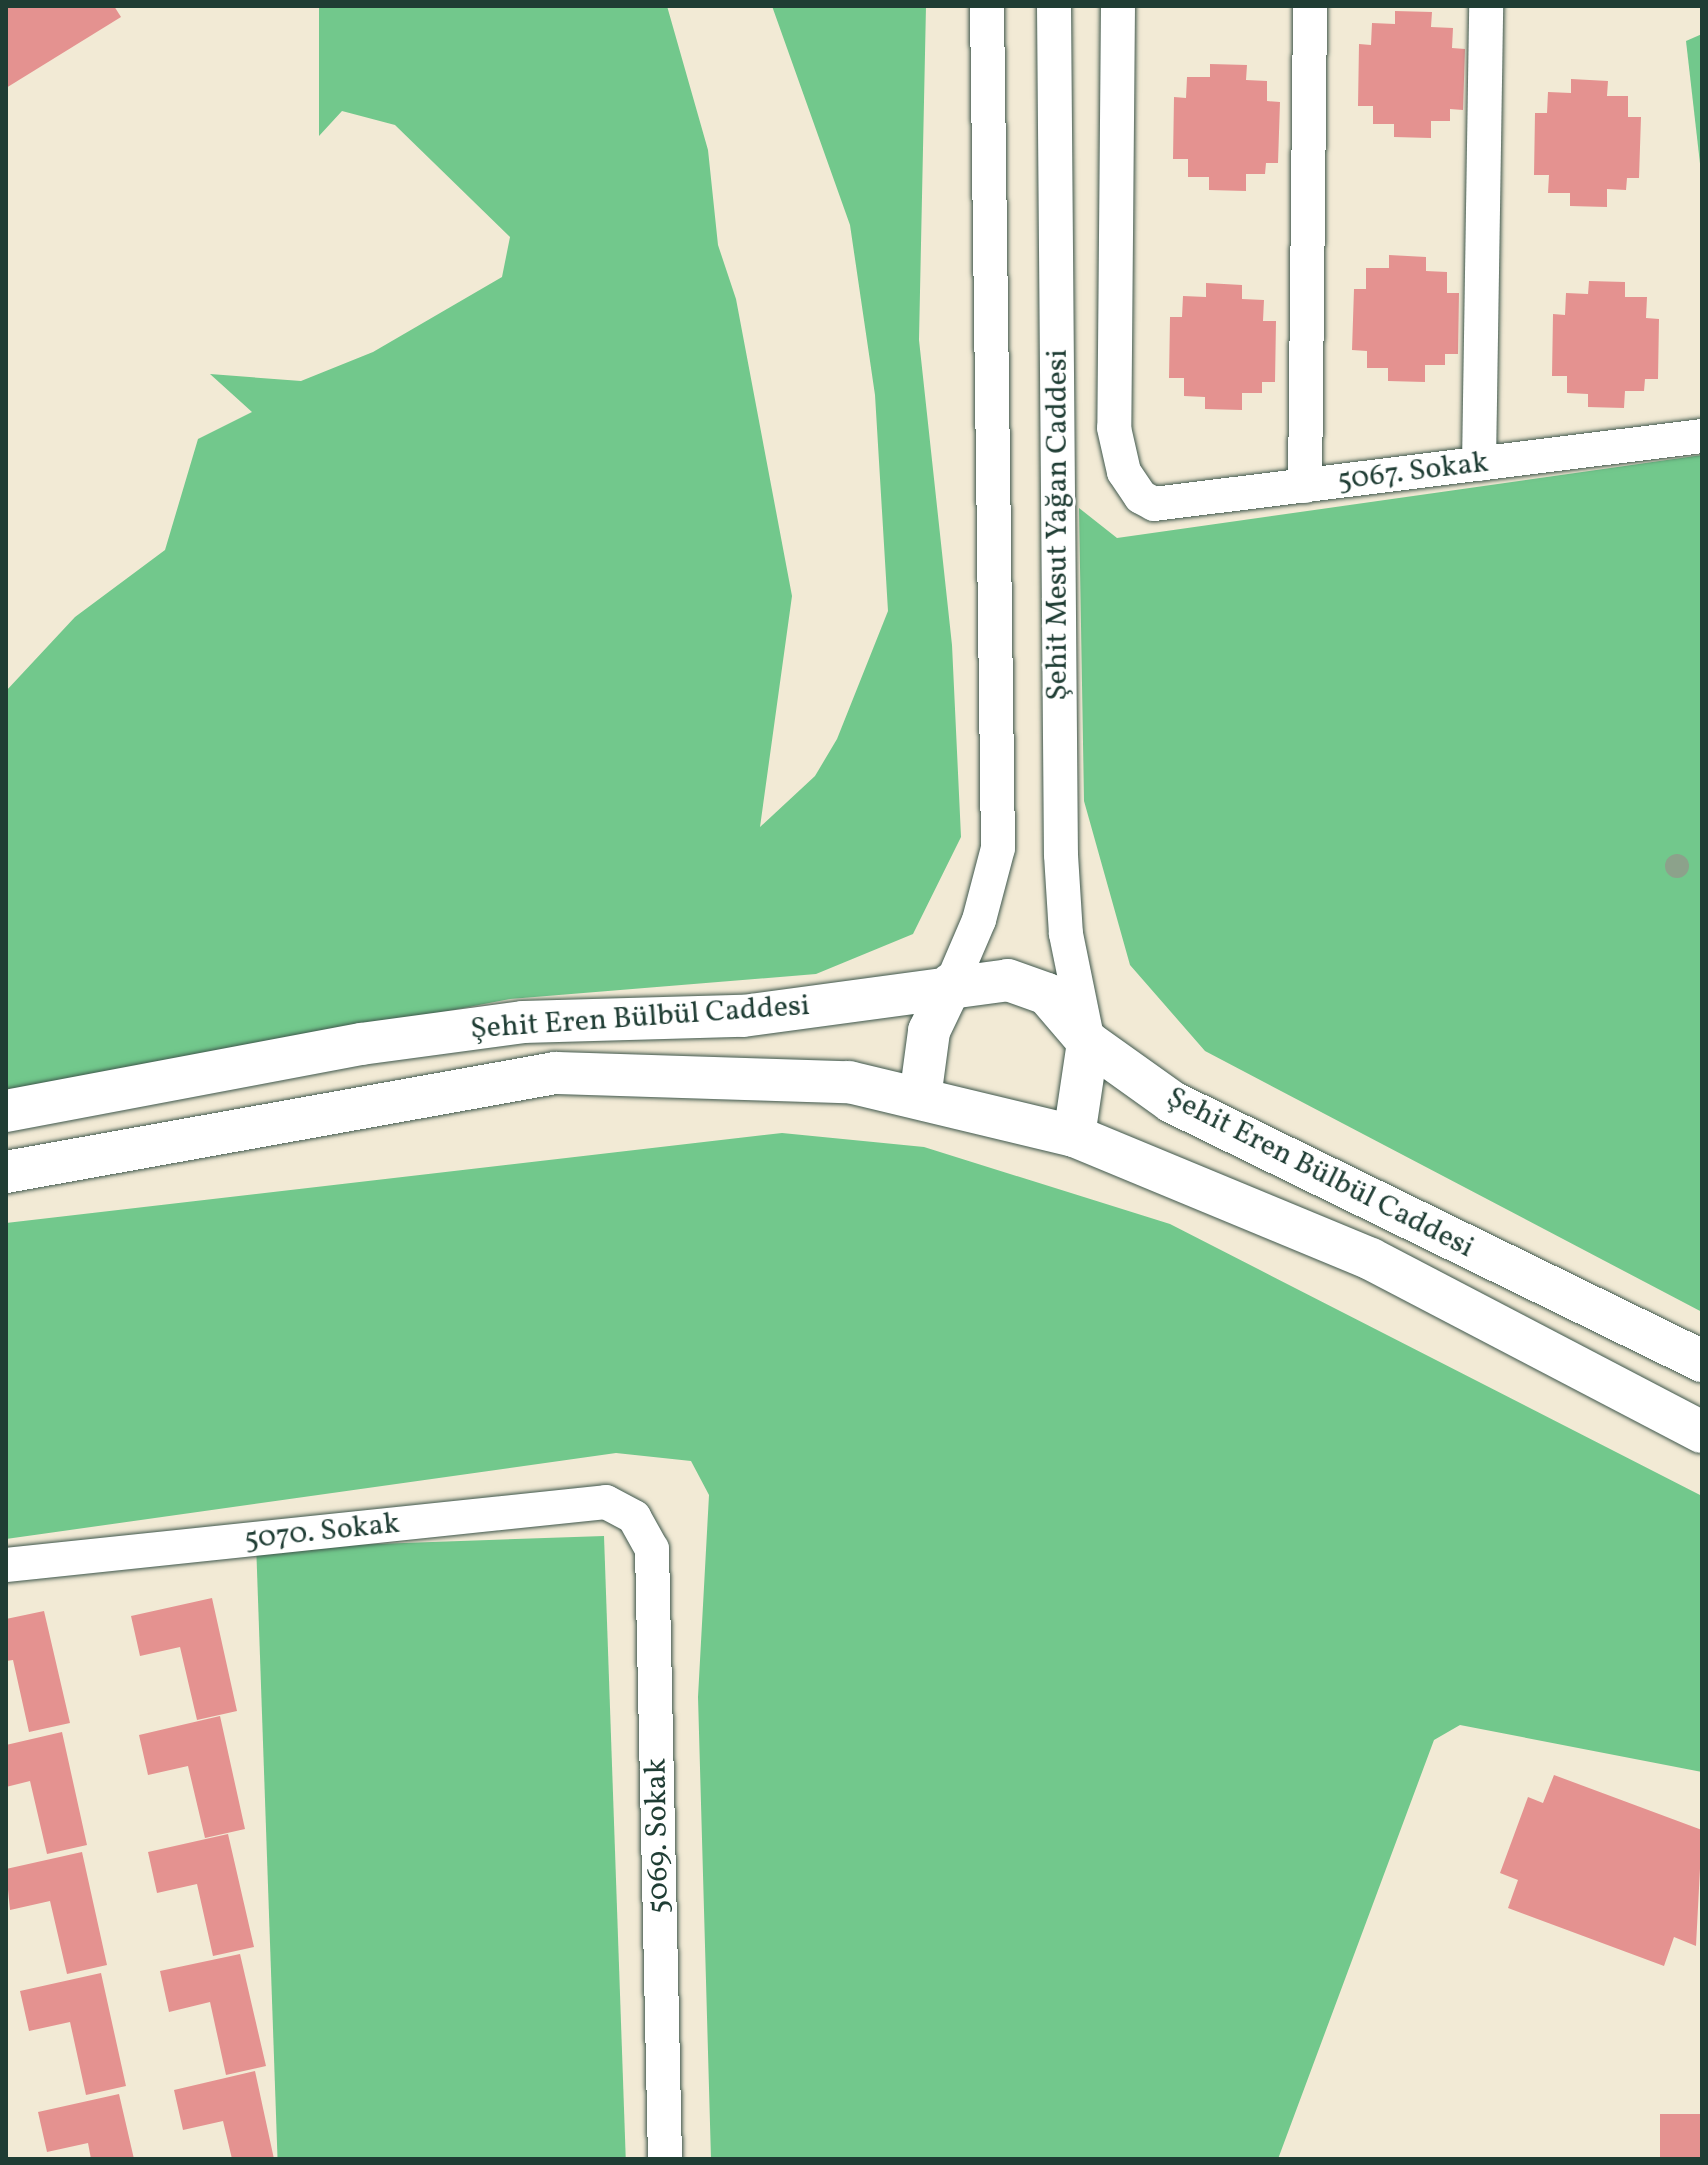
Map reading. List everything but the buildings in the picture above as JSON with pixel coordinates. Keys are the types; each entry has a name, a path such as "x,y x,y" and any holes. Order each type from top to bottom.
{"street":[{"name":"Şehit Mesut Yağan Caddesi","path":"952,983 979,920 998,848 987,6"},
{"name":"Şehit Mesut Yağan Caddesi","path":"1054,6 1061,855 1066,934 1088,1042"},
{"name":"5067. Sokak","path":"1118,6 1114,428 1130,487 1154,504 1702,436"},
{"path":"1305,486 1310,6"},
{"path":"1479,464 1486,6"},
{"name":"Şehit Eren Bülbül Caddesi","path":"6,1111 405,1038 523,1022 743,1016 952,983 1029,985 1065,1009 1088,1042 1172,1102 1275,1157 1702,1361"},
{"path":"920,1098 929,1031 952,983"},
{"path":"1074,1136 1088,1042"},
{"name":"Şehit Eren Bülbül Caddesi","path":"6,1172 555,1073 733,1074 849,1082 1074,1136 1371,1259 1702,1432"},
{"name":"5070. Sokak","path":"6,1565 606,1502 634,1517"},
{"name":"5069. Sokak","path":"634,1517 652,1549 665,2159"}],"green space":[{"path":"319,6 667,6 708,150 718,245 736,299 792,596 760,827 815,776 837,739 888,611 875,395 850,225 772,6 926,6 919,340 952,645 961,837 913,934 816,974 510,999 60,1086 6,1089 6,691 75,617 165,550 198,439 252,412 210,374 301,381 373,352 502,277 510,237 395,125 342,111 319,136"},
{"path":"1702,34 1702,181 1686,41"},
{"path":"1702,455 1702,1312 1205,1051 1130,965 1084,801 1079,508 1117,538"},
{"path":"782,1133 924,1147 1170,1224 1702,1496 1702,1772 1460,1725 1434,1740 1278,2159 711,2159 698,1697 709,1495 691,1461 616,1453 6,1539 6,1223"},
{"path":"604,1536 626,2159 278,2159 256,1548"}]}
